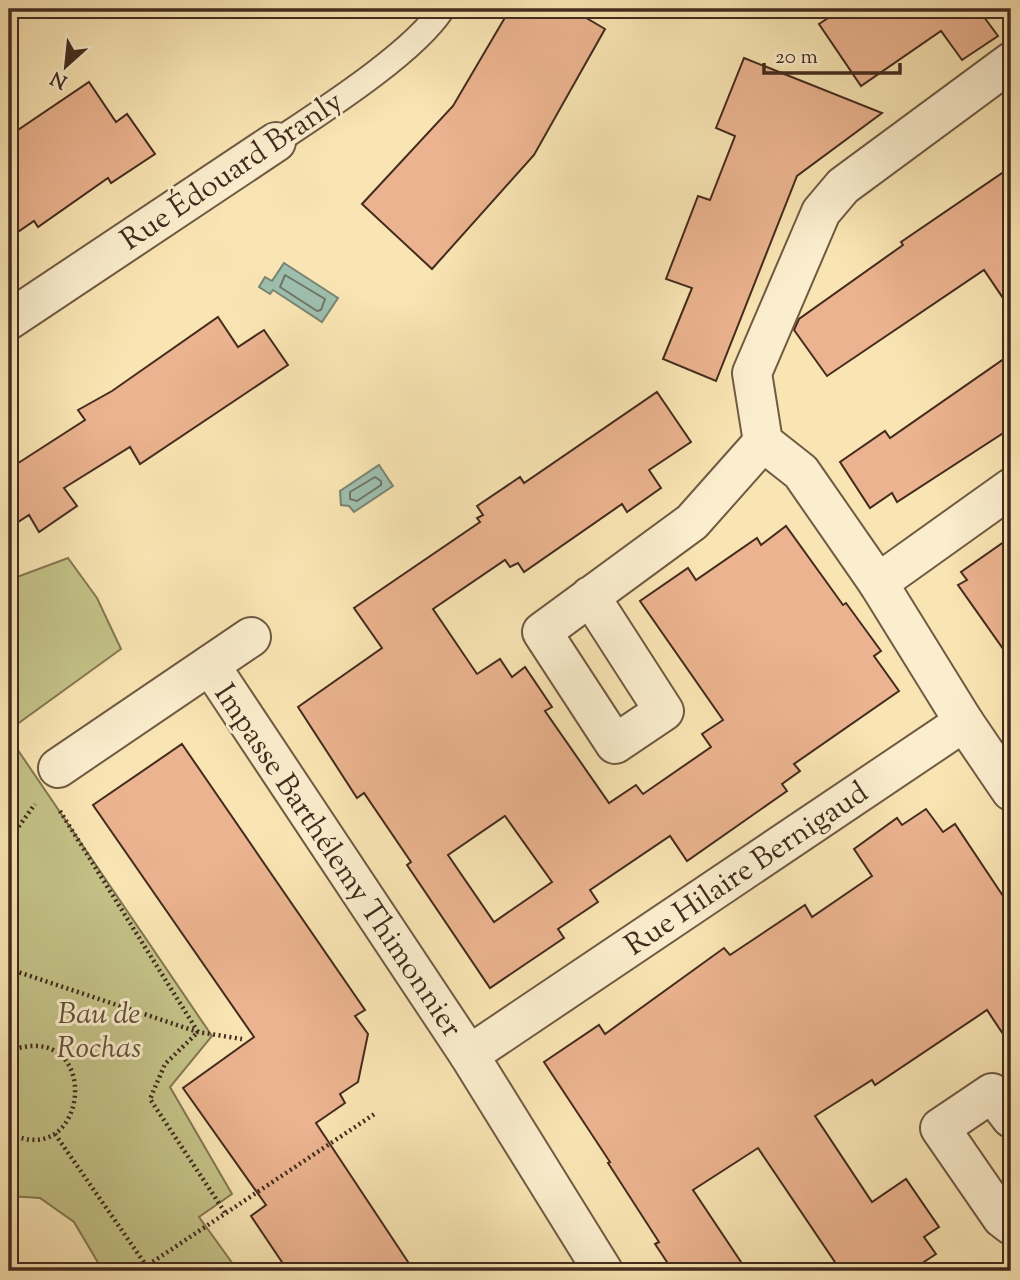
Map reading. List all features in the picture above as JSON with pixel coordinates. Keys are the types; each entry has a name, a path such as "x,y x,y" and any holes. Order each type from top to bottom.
{"street":[{"path":"1011,62 843,186 821,212 752,373 763,442 801,472 878,583 964,722 1011,791"},
{"name":"Rue Édouard Branly","path":"9,320 276,142"},
{"path":"590,597 692,522 763,442"},
{"path":"878,583 1011,488"},
{"name":"Impasse Barthélemy Thimonnier","path":"58,768 251,637"},
{"name":"Impasse Barthélemy Thimonnier","path":"210,665 468,1055"},
{"name":"Rue Hilaire Bernigaud","path":"468,1055 964,722"},
{"path":"468,1055 603,1271"},
{"path":"1011,1118 992,1093 940,1128 1002,1218 1011,1226"}],"lane":[{"name":"Rue Édouard Branly","path":"276,142 324,110 430,28 442,9"}],"path":[{"path":"58,768 60,812 198,1032"},
{"path":"9,969 198,1032 242,1039"},
{"path":"198,1032 165,1064 150,1099 226,1214"},
{"path":"9,1051 24,1046 43,1047 59,1055 71,1069 77,1086 76,1105 68,1121 54,1133 37,1139 19,1138 9,1133"},
{"path":"139,1271 148,1269 376,1114"},
{"path":"54,1133 148,1269"}],"green space":[{"path":"68,558 97,598 121,649 9,730 9,580"},
{"name":"Bau de Rochas","path":"9,737 212,1036 170,1087 232,1194 199,1217 238,1271 103,1271 74,1222 40,1198 9,1196"}],"water":[{"path":"284,263 338,298 322,322 273,290 270,294 259,287 265,277 272,281"},
{"path":"379,465 393,486 354,512 349,506 341,505 340,491"}],"building":[{"path":"510,9 571,9 605,29 534,155 432,269 362,204 453,106"},
{"path":"842,9 978,9 998,36 962,60 941,31 861,86 819,24"},
{"path":"744,58 882,113 797,176 716,381 663,359 692,288 666,279 698,196 710,200 735,136 716,128"},
{"path":"89,82 116,122 127,114 155,154 111,183 108,178 38,227 34,221 9,238 9,136"},
{"path":"1011,167 1011,310 984,270 827,376 794,330 799,319 903,245 901,242"},
{"path":"218,317 238,347 264,330 288,365 140,464 130,447 64,488 77,506 39,532 29,515 9,528 9,469 85,420 78,410 112,391"},
{"path":"1011,354 1011,428 897,502 892,493 870,508 840,462 885,431 890,438"},
{"path":"657,392 691,442 649,470 661,488 627,512 622,504 524,572 518,563 510,567 505,560 433,609 477,674 500,659 512,677 525,667 552,707 545,711 609,803 636,785 643,794 711,747 702,734 723,720 640,601 688,568 696,580 757,538 761,545 786,526 843,605 846,603 881,651 874,656 899,691 794,764 800,771 782,784 787,791 687,861 670,836 590,890 598,902 558,929 564,938 490,988 407,865 411,862 364,793 357,798 298,707 382,648 354,608 480,522 477,518 483,515 477,506 520,477 524,483","holes":["505,816 552,882 494,922 448,855"]},
{"path":"1011,537 1011,660 958,585 967,580 961,572"},
{"path":"182,744 365,1010 355,1016 368,1034 358,1082 340,1094 345,1103 316,1123 414,1271 288,1271 251,1216 266,1205 183,1088 254,1037 93,805"},
{"path":"926,809 943,832 955,824 1011,908 1011,1046 987,1010 875,1085 872,1080 815,1116 872,1202 906,1179 939,1227 924,1237 936,1254 910,1271 841,1271 758,1148 693,1190 747,1271 673,1271 655,1244 659,1242 608,1163 610,1162 544,1062 599,1025 605,1034 724,948 730,955 805,905 812,917 872,876 854,849 897,818 902,825"}]}
